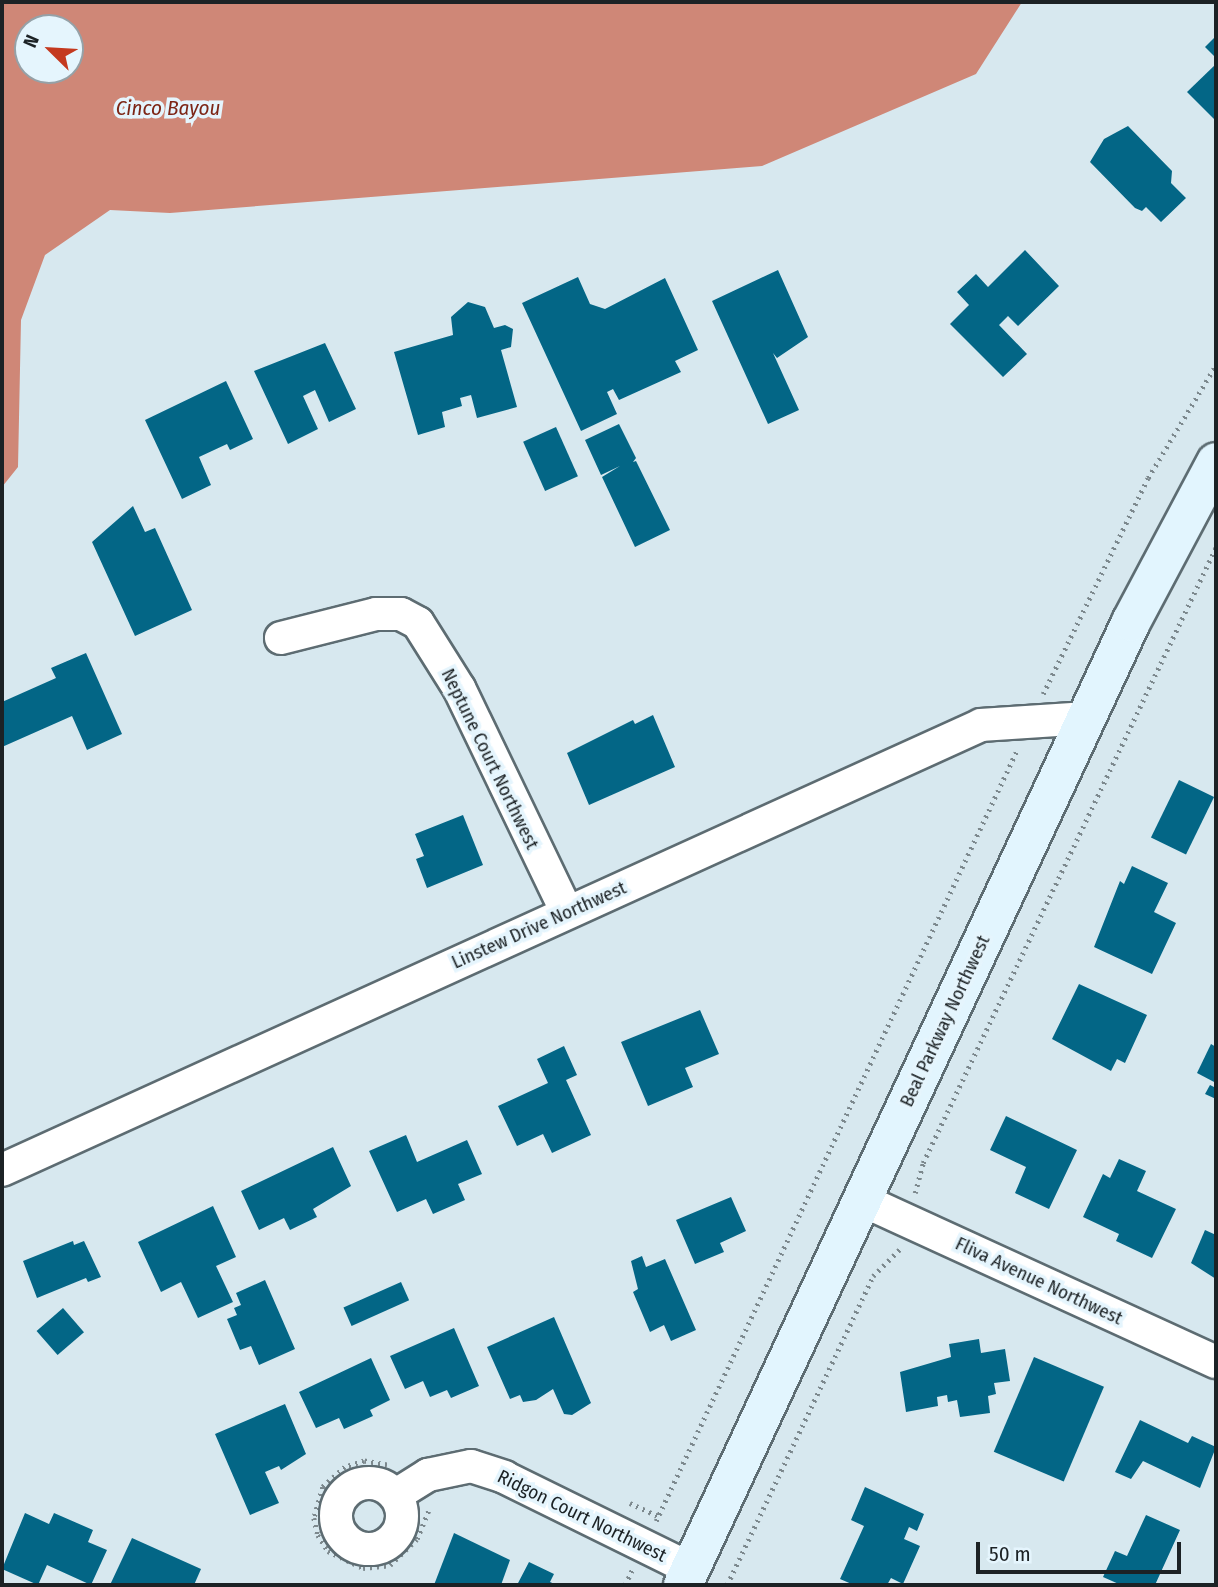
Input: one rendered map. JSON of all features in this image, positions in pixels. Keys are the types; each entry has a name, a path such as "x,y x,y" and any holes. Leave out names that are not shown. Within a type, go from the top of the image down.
{"main road":[{"name":"Beal Parkway Northwest","path":"687,1577 1087,718 1216,462"}],"street":[{"name":"Neptune Court Northwest","path":"281,638 376,614 401,614 418,623 459,688 567,912"},
{"name":"Linstew Drive Northwest","path":"2,1170 981,724 1087,718"},
{"name":"Fliva Avenue Northwest","path":"862,1200 1216,1362"},
{"name":"Ridgon Court Northwest","path":"394,1480 471,1466 505,1477 638,1559 687,1577"}],"path":[{"path":"625,1585 1142,489 1216,365"},
{"path":"727,1585 873,1276 901,1248 923,1163 1216,547"},
{"path":"394,1480 364,1461 345,1467 323,1486 316,1503 318,1535 340,1560 363,1568 390,1565 417,1539 430,1508 441,1502"},
{"path":"620,1499 658,1516"},
{"path":"620,1566 638,1559"}],"water":[{"name":"Cinco Bayou","path":"2,2 1022,2 976,74 762,166 170,213 110,210 45,255 21,320 18,467 2,487"}],"building":[{"path":"1216,36 1216,58 1205,47"},
{"path":"1216,64 1216,121 1187,92"},
{"path":"1128,126 1172,171 1171,183 1186,198 1161,222 1146,207 1142,211 1135,208 1090,162 1104,139"},
{"path":"1025,250 1059,286 1018,326 1008,316 999,325 1027,354 1003,377 950,324 969,305 957,292 976,274 988,287"},
{"path":"778,270 808,337 777,358 773,353 799,410 768,424 712,301"},
{"path":"578,277 590,304 605,309 665,278 698,350 675,361 681,372 619,400 613,389 607,392 617,414 581,431 522,303"},
{"path":"468,302 485,307 494,328 505,325 513,329 511,347 501,350 517,407 477,418 471,395 460,398 462,406 442,412 445,427 418,435 394,352 453,335 451,317"},
{"path":"325,343 356,409 329,422 315,390 303,396 318,429 288,444 254,371"},
{"path":"226,381 253,439 230,450 227,444 199,457 211,485 182,499 145,420"},
{"path":"619,424 636,458 633,462 636,461 670,530 635,547 602,477 620,466 601,475 585,440"},
{"path":"556,427 578,476 545,491 523,442"},
{"path":"133,506 145,532 155,528 192,610 135,636 92,542"},
{"path":"86,653 122,734 87,750 72,716 2,747 2,702 56,678 51,668"},
{"path":"653,715 675,767 589,805 567,753 633,720 635,724"},
{"path":"1179,780 1214,797 1186,855 1151,838"},
{"path":"463,815 483,865 427,888 416,859 424,856 415,834"},
{"path":"1132,866 1168,883 1154,912 1176,923 1152,974 1094,947 1120,881 1124,884"},
{"path":"1079,984 1147,1015 1125,1063 1117,1059 1111,1071 1052,1039"},
{"path":"700,1010 719,1054 685,1068 693,1087 648,1106 621,1042"},
{"path":"1211,1044 1216,1047 1216,1083 1197,1073"},
{"path":"564,1046 577,1075 566,1080 591,1135 552,1153 543,1134 517,1146 498,1106 548,1083 537,1059"},
{"path":"1210,1085 1216,1088 1216,1099 1205,1094"},
{"path":"1006,1116 1077,1150 1049,1209 1015,1193 1026,1167 990,1150"},
{"path":"406,1135 417,1162 467,1140 482,1174 458,1184 465,1200 433,1214 426,1199 397,1212 369,1151"},
{"path":"333,1147 351,1186 313,1209 317,1217 290,1230 284,1218 259,1230 241,1191"},
{"path":"1119,1159 1146,1171 1137,1191 1176,1209 1152,1258 1116,1241 1119,1234 1083,1217 1103,1174 1110,1178"},
{"path":"731,1197 746,1231 720,1243 724,1252 695,1264 676,1220"},
{"path":"213,1206 236,1257 216,1266 233,1302 198,1318 181,1282 161,1292 138,1242"},
{"path":"1205,1230 1216,1235 1216,1279 1191,1263"},
{"path":"73,1241 74,1245 84,1241 101,1277 88,1282 86,1278 37,1298 23,1261"},
{"path":"642,1256 646,1267 665,1259 696,1330 671,1341 664,1325 650,1332 633,1292 638,1289 631,1261"},
{"path":"265,1280 295,1349 259,1365 251,1346 240,1350 227,1319 237,1315 234,1308 241,1305 236,1293"},
{"path":"401,1282 409,1300 352,1326 343,1308"},
{"path":"63,1308 84,1332 58,1355 37,1331"},
{"path":"554,1317 591,1403 572,1415 564,1414 553,1389 536,1400 523,1402 520,1395 510,1399 487,1347"},
{"path":"454,1328 479,1386 451,1398 447,1390 430,1397 423,1381 405,1389 390,1356"},
{"path":"979,1339 981,1353 1005,1349 1010,1381 994,1383 996,1394 988,1396 990,1413 960,1417 957,1400 948,1402 947,1395 937,1397 938,1406 906,1412 900,1372 951,1357 949,1344"},
{"path":"1034,1357 1104,1387 1064,1482 994,1452"},
{"path":"371,1358 390,1400 370,1410 373,1416 344,1429 339,1418 316,1428 299,1392"},
{"path":"285,1404 306,1454 281,1470 279,1466 265,1472 279,1503 250,1515 215,1434"},
{"path":"1140,1420 1188,1443 1192,1436 1216,1447 1200,1488 1143,1461 1131,1479 1115,1472"},
{"path":"865,1487 924,1514 917,1531 909,1527 904,1539 920,1546 903,1584 891,1578 887,1585 854,1585 840,1579 864,1526 851,1520"},
{"path":"25,1513 49,1524 54,1513 93,1530 88,1542 107,1550 91,1585 47,1565 38,1585 2,1569"},
{"path":"1146,1515 1180,1530 1155,1585 1121,1585 1103,1577 1115,1551 1127,1556"},
{"path":"454,1533 510,1560 501,1585 434,1585"},
{"path":"132,1538 201,1569 194,1585 110,1585"},
{"path":"529,1562 554,1574 550,1582 557,1585 517,1585"}]}
